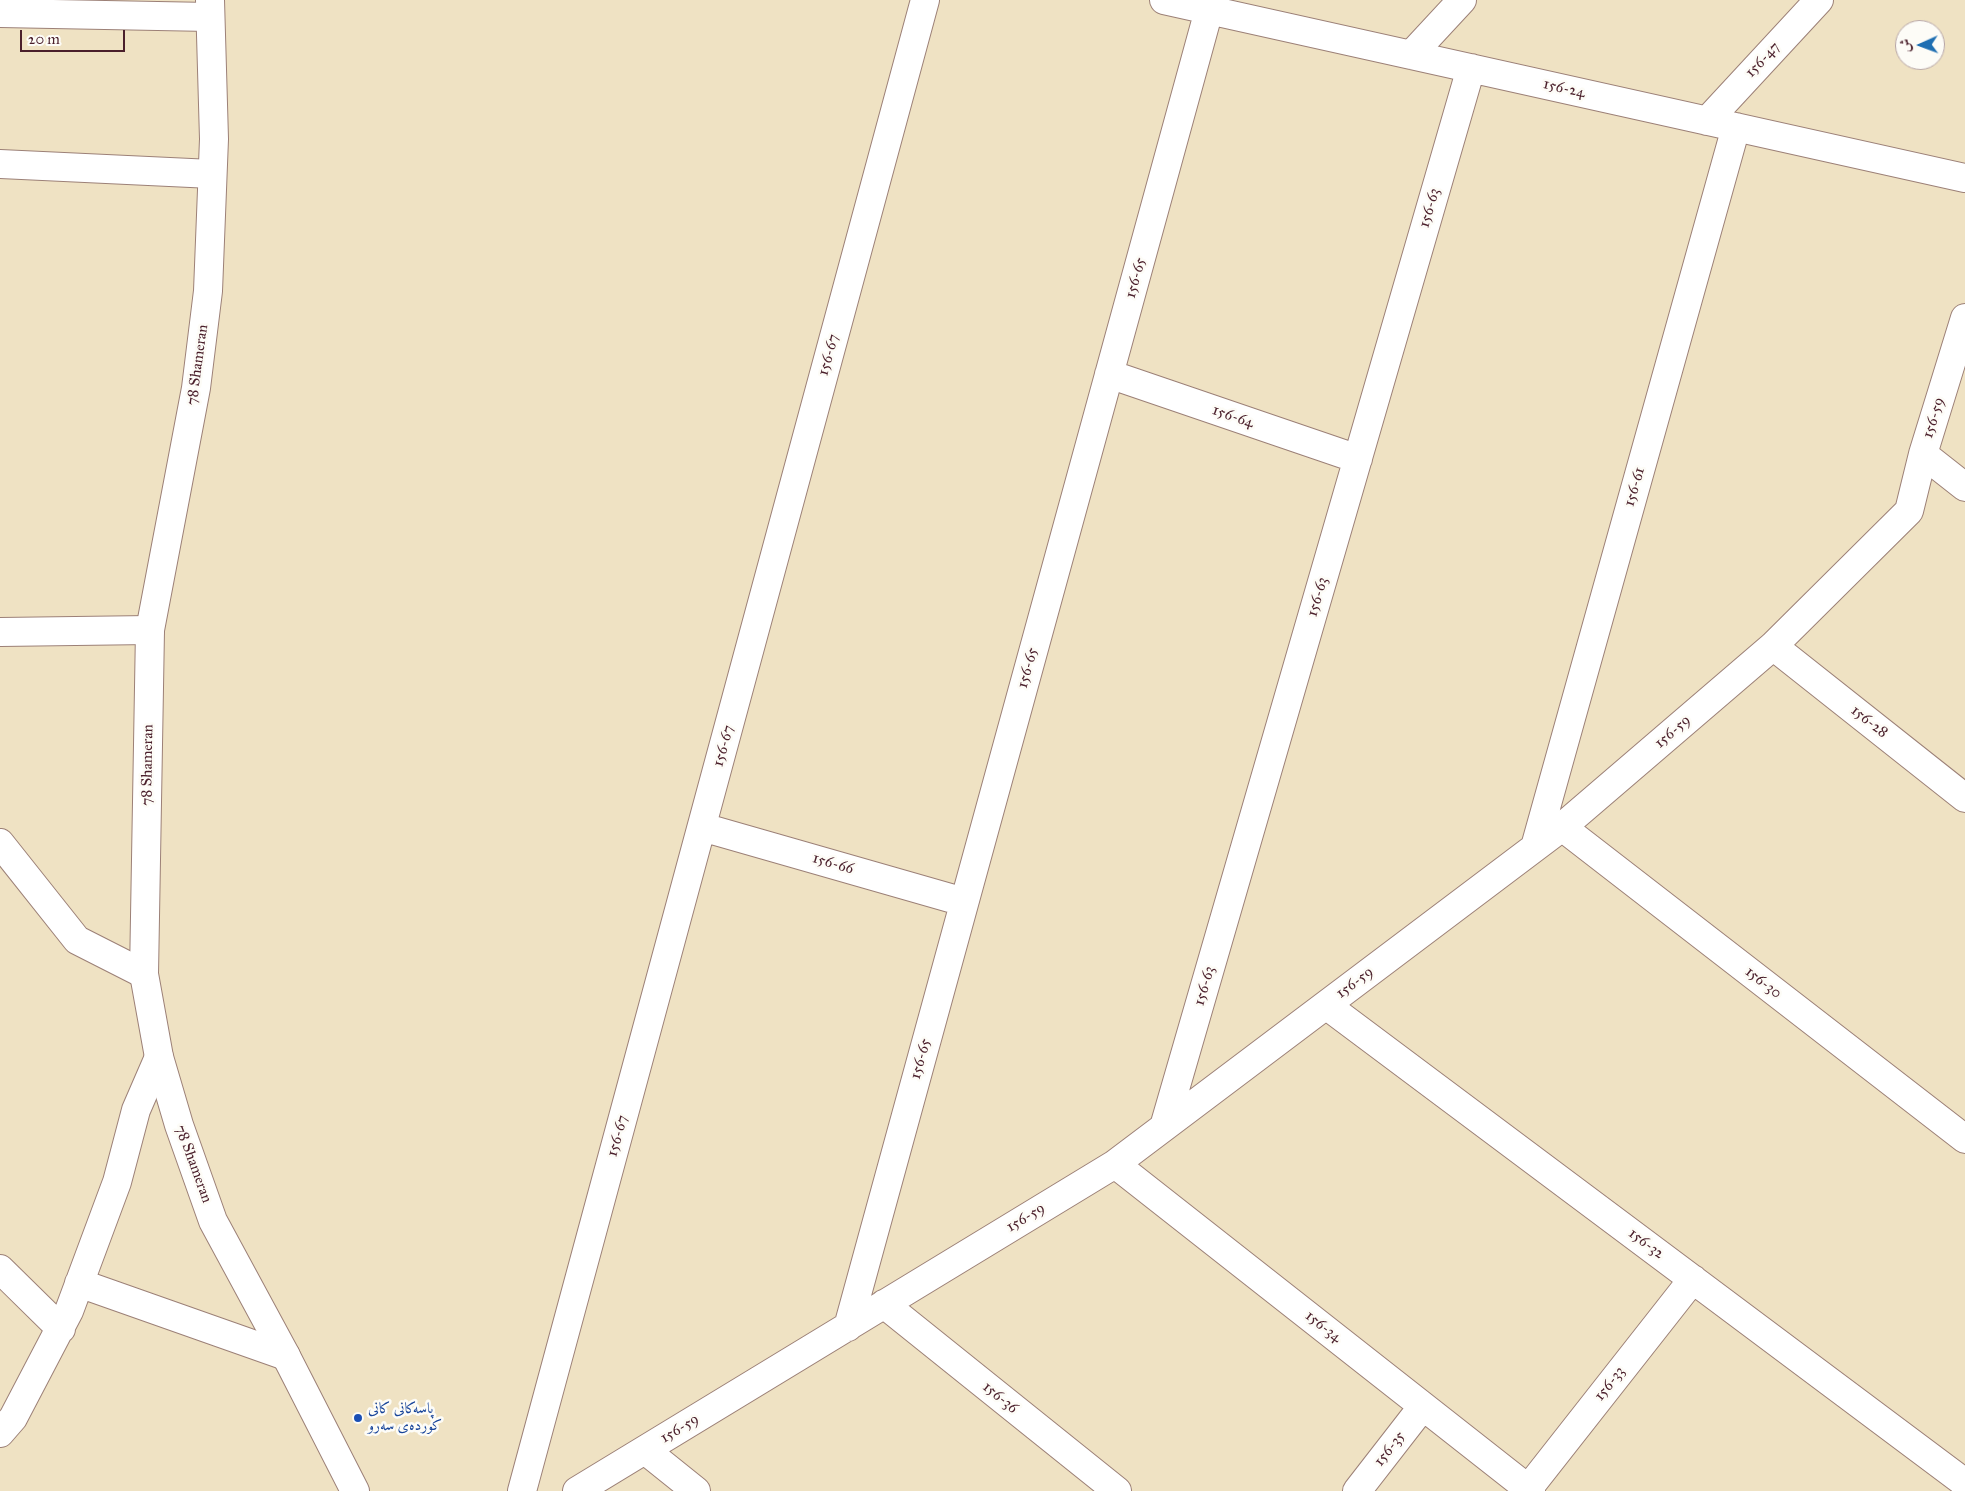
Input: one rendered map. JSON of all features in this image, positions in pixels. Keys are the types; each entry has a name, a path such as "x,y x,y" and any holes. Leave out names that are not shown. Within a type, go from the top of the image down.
{"street":[{"name":"156-67","path":"522,1491 925,0"},
{"name":"156-24","path":"1164,0 1965,178"},
{"path":"1411,55 1462,0"},
{"name":"156-47","path":"1708,121 1819,0"},
{"path":"0,13 210,9"},
{"name":"78 Shameran","path":"210,9 214,139 208,291 196,388 150,630 144,974 159,1057 179,1125 213,1221 286,1356 355,1491"},
{"name":"156-65","path":"848,1327 1209,10"},
{"name":"156-63","path":"1164,1127 1471,68"},
{"name":"156-61","path":"1535,847 1736,127"},
{"path":"0,164 212,174"},
{"name":"156-59","path":"577,1491 1115,1164 1562,827 1774,646 1909,511 1923,454 1965,318"},
{"name":"156-64","path":"1109,374 1358,460"},
{"path":"1923,454 1965,486"},
{"path":"0,632 150,630"},
{"name":"156-28","path":"1774,646 1965,798"},
{"name":"156-66","path":"702,827 964,902"},
{"name":"156-30","path":"1562,827 1965,1139"},
{"path":"0,843 77,940 144,974"},
{"name":"156-32","path":"1326,1005 1965,1483"},
{"path":"0,1433 13,1418 61,1329 117,1182 136,1110 159,1057"},
{"name":"156-34","path":"1115,1164 1529,1490"},
{"path":"0,1268 61,1329"},
{"name":"156-33","path":"1529,1490 1693,1279"},
{"path":"79,1283 286,1356"},
{"name":"156-36","path":"884,1304 1116,1491"},
{"name":"156-35","path":"1357,1491 1423,1406"},
{"path":"645,1450 696,1491"}],"place":[{"name":"پاسەکانی کانی کوردەی سەرو","path":"358,1418"}]}
